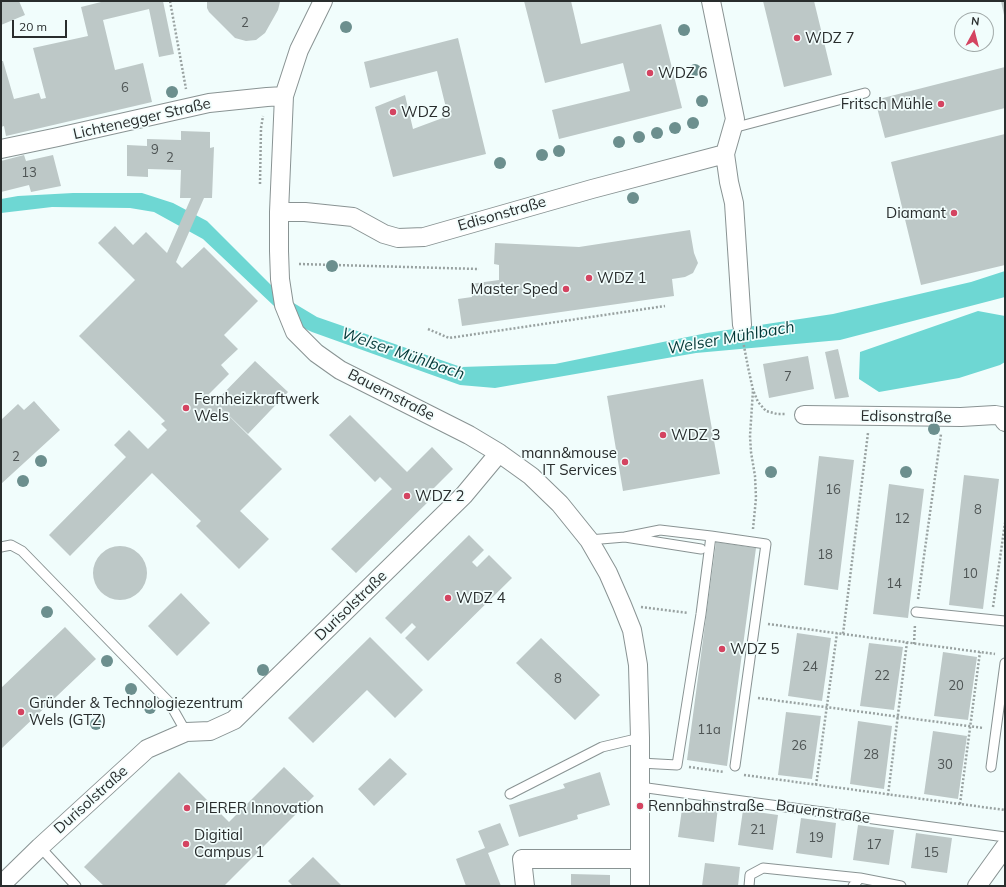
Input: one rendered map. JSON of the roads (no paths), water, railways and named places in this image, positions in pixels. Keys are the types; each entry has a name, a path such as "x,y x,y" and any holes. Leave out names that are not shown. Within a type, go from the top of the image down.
{"street":[{"name":"Bauernstraße","path":"323,1 299,50 284,96 279,212 280,279 284,305 296,332 316,353 340,370 470,435 499,453 531,476 560,504 589,540 608,573 632,630 638,665 640,738 640,886"},
{"path":"711,1 735,119 734,128 725,154 734,204 742,325"},
{"name":"Lichtenegger Straße","path":"1,149 209,103 267,96 284,96"},
{"name":"Edisonstraße","path":"279,212 305,212 353,217 384,234 398,238 424,237 585,191 725,154"},
{"name":"Edisonstraße","path":"804,415 961,417 995,414 1001,416 1005,422"},
{"name":"Durisolstraße","path":"1,885 40,847 147,749 186,732 210,731 234,720 464,495 499,453"},
{"path":"977,886 1005,847"},
{"path":"525,886 522,859 640,859"}],"lane":[{"path":"734,128 865,93"},
{"path":"589,540 660,530 766,544 735,770"},
{"path":"625,536 701,549"},
{"path":"640,763 677,765 711,536"},
{"path":"1,547 11,545 22,551 169,702 186,732"},
{"path":"916,612 1005,621"},
{"path":"991,767 1005,663"},
{"path":"510,794 602,748 640,738"},
{"name":"Bauernstraße","path":"640,787 1005,837"},
{"path":"40,847 76,886"},
{"path":"749,886 750,875 763,868 860,878 901,886"},
{"path":"853,886 860,878"}],"water":[{"name":"Welser Mühlbach","path":"73,193 142,193 173,203 207,221 282,296 317,317 461,367 555,364 707,333 833,314 971,282 1005,271 1005,297 840,340 696,353 495,388 460,385 312,332 291,322 203,239 154,212 130,208 52,207 1,213 1,199 18,196"},
{"path":"978,311 1005,316 1005,362 1000,365 959,378 879,392 859,379 860,352"}],"place":[{"name":"WDZ 7","path":"797,38"},
{"name":"WDZ 6","path":"650,73"},
{"name":"Fritsch Mühle","path":"941,104"},
{"name":"WDZ 8","path":"393,112"},
{"name":"Diamant","path":"954,213"},
{"name":"WDZ 1","path":"589,278"},
{"name":"Master Sped","path":"566,289"},
{"name":"Fernheizkraftwerk Wels","path":"186,408"},
{"name":"WDZ 3","path":"663,435"},
{"name":"mann&mouse IT Services","path":"625,462"},
{"name":"WDZ 2","path":"407,496"},
{"name":"WDZ 4","path":"448,598"},
{"name":"WDZ 5","path":"722,649"},
{"name":"Gründer & Technologiezentrum Wels (GTZ)","path":"21,712"},
{"name":"Rennbahnstraße","path":"640,806"},
{"name":"PIERER Innovation","path":"187,808"},
{"name":"Digitial Campus 1","path":"186,844"}]}
